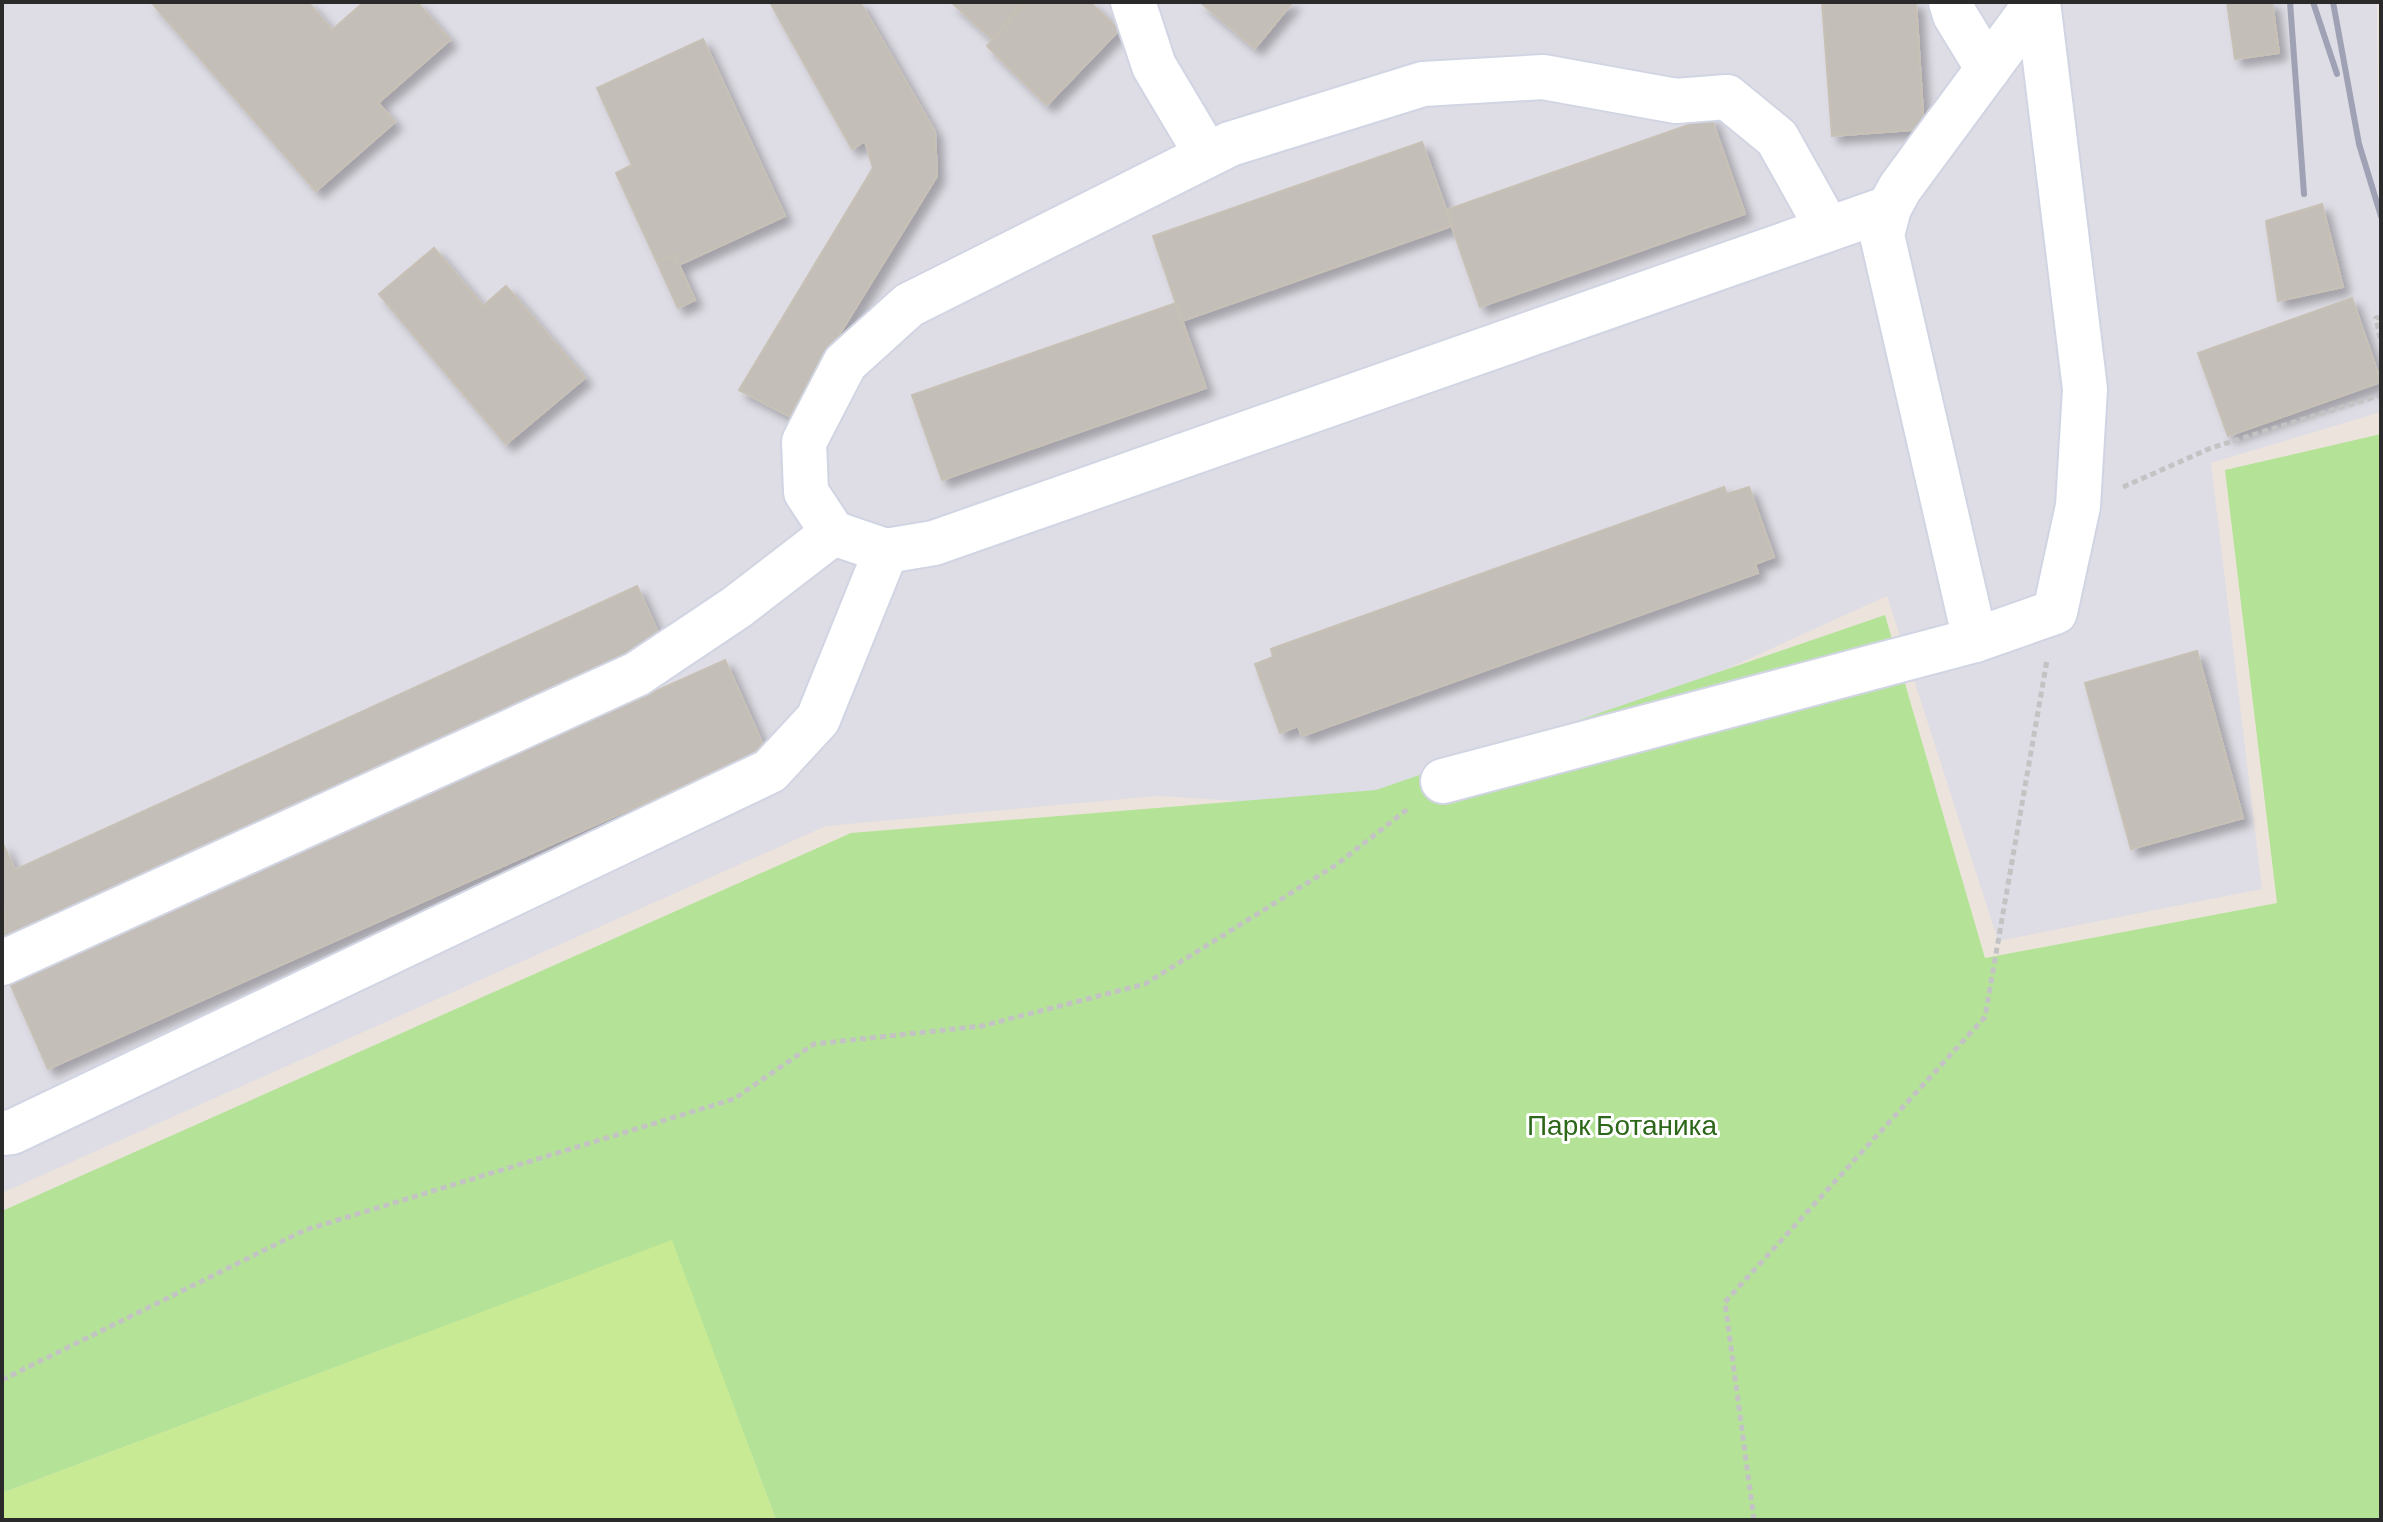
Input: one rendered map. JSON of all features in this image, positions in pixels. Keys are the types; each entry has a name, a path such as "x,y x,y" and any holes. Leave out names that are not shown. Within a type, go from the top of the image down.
{"street":[{"path":"1133,2 1154,66 1207,155"},
{"path":"1951,2 1955,15 1988,69"},
{"path":"1975,640 1882,235 1889,208 2037,2"},
{"path":"1443,781 1975,640 2055,612 2078,506 2085,389 2037,2"},
{"path":"1828,229 1777,138 1727,97 1676,101 1543,77 1423,84 1230,144 909,305 845,363 804,442 806,492 833,533 886,551 934,543 1889,208"},
{"path":"2,963 637,674 737,607 833,533"},
{"path":"2,1133 12,1132 770,771 818,719 886,551"}],"path":[{"path":"2381,317 2376,318 2381,343"},
{"path":"2078,506 2211,448 2381,395"},
{"path":"1754,1520 1725,1302 1985,1017 2055,612"},
{"path":"2,1380 305,1230 734,1099 814,1044 982,1026 1145,984 1336,865 1443,781"}],"shaded area":[{"path":"2,2 2377,2 2381,412 2211,463 2262,889 1998,941 1887,596 1412,812 1158,796 826,826 2,1193"}],"green space":[{"name":"Парк Ботаника","path":"2381,434 2381,1520 776,1520 671,1241 2,1493 2,1211 851,833 1376,790 1885,615 1985,958 2277,903 2225,470"},
{"path":"672,1240 776,1520 2,1520 2,1493"}],"building":[{"path":"151,2 308,2 332,30 364,2 417,2 450,40 378,103 395,122 316,191"},
{"path":"860,2 935,132 937,176 789,416 739,390 873,168 865,141 852,149 771,4"},
{"path":"951,2 1025,2 992,39"},
{"path":"1025,2 1090,2 1119,30 1047,105 987,46"},
{"path":"1200,2 1293,2 1255,48"},
{"path":"1822,2 1916,2 1924,129 1832,136"},
{"path":"2227,2 2272,2 2279,53 2235,59"},
{"path":"703,39 785,216 679,265 674,254 657,262 616,173 632,165 597,88"},
{"path":"1711,117 1745,214 1480,307 1446,210"},
{"path":"1422,142 1452,226 1182,321 1153,236"},
{"path":"2322,204 2343,287 2278,301 2266,221"},
{"path":"434,248 483,306 506,286 585,378 506,444 379,294"},
{"path":"674,254 695,300 678,308 657,262"},
{"path":"2352,298 2381,382 2228,436 2198,353"},
{"path":"1176,303 1206,388 942,480 912,395"},
{"path":"1724,487 1727,494 1749,487 1774,557 1755,564 1758,573 1302,736 1298,726 1280,733 1255,664 1273,657 1271,649"},
{"path":"637,586 661,639 5,938 2,842 15,870"},
{"path":"2197,651 2243,818 2131,849 2085,683"},
{"path":"725,660 765,749 48,1069 9,981"}],"railway":[{"path":"2290,2 2304,194"},
{"path":"2313,2 2337,74"},
{"path":"2333,2 2359,144 2381,216"}]}
